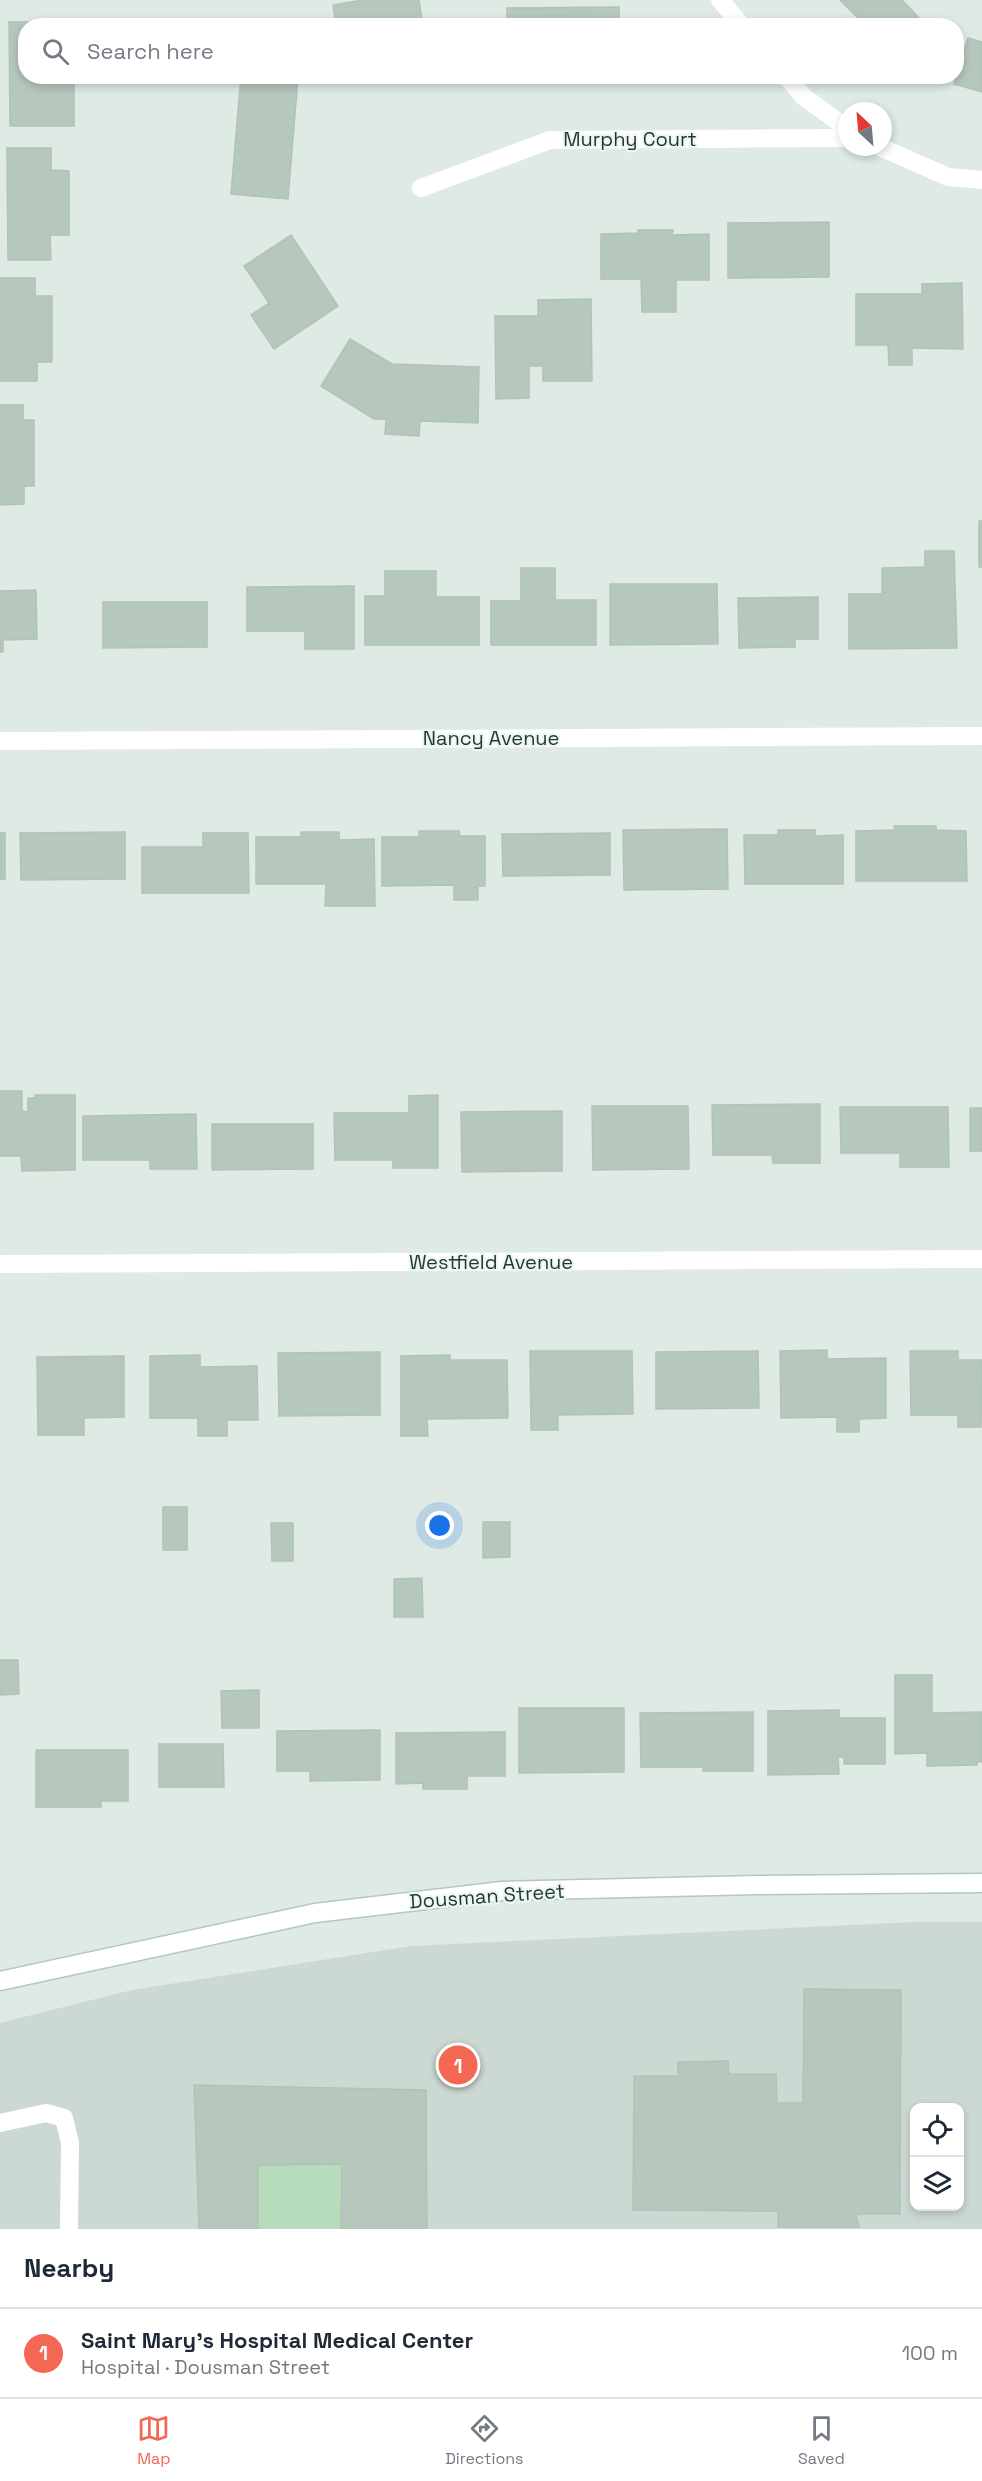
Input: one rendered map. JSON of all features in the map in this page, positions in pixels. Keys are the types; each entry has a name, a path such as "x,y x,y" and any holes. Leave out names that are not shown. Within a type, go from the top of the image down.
{"street":[{"path":"720,0 735,18"},
{"path":"793,84 804,96 838,121"},
{"name":"Murphy Court","path":"421,188 550,140 838,138"},
{"path":"892,152 948,177 982,180"},
{"name":"Nancy Avenue","path":"0,741 982,736"},
{"name":"Westfield Avenue","path":"0,1264 982,1259"},
{"name":"Dousman Street","path":"0,1981 315,1913 502,1891 982,1882"},
{"path":"0,2123 46,2113 64,2118 70,2143 69,2229"}],"shaded area":[{"path":"914,1922 982,1922 982,2229 0,2229 0,2023 132,1990 411,1946"}],"green space":[{"path":"342,2164 341,2229 258,2229 258,2165"}],"building":[{"path":"363,0 419,0 422,18 335,18 333,5"},
{"path":"840,0 902,0 919,18 858,18"},
{"path":"619,7 619,18 507,18 507,8"},
{"path":"9,22 18,22 18,84 74,84 74,126 10,126"},
{"path":"968,38 982,42 982,92 954,84 964,84 964,51"},
{"path":"240,84 298,84 288,199 231,194"},
{"path":"7,148 51,148 51,170 69,171 69,235 50,235 51,260 8,260"},
{"path":"829,222 829,277 728,278 728,223"},
{"path":"638,230 673,230 672,235 709,234 709,280 676,280 676,312 642,312 641,279 601,279 601,234 638,233"},
{"path":"291,235 338,306 274,349 251,315 269,303 244,266"},
{"path":"0,278 35,278 35,296 52,296 52,362 37,362 37,381 0,381"},
{"path":"962,283 963,349 912,348 912,365 889,365 888,345 856,345 856,294 922,294 922,284"},
{"path":"591,299 592,381 543,381 543,366 529,366 529,398 496,399 495,316 538,316 538,300"},
{"path":"350,339 392,364 479,367 478,423 420,421 419,436 385,434 386,419 374,419 321,386"},
{"path":"0,405 23,405 23,420 34,420 34,486 24,486 24,504 0,505"},
{"path":"979,521 982,521 982,567 979,567"},
{"path":"925,551 954,551 957,648 849,649 849,594 882,594 882,568 925,567"},
{"path":"521,568 555,568 555,600 596,600 596,645 491,645 491,601 521,601"},
{"path":"385,571 436,571 436,597 479,597 479,645 365,645 365,596 385,596"},
{"path":"610,584 717,584 718,644 610,645"},
{"path":"354,586 354,649 305,649 305,631 247,631 247,587"},
{"path":"36,590 37,639 3,640 3,652 0,652 0,591"},
{"path":"818,597 818,639 795,639 795,647 739,648 738,598"},
{"path":"103,602 207,602 207,647 103,648"},
{"path":"894,826 936,826 936,830 966,831 967,881 856,881 856,831 895,830"},
{"path":"727,829 728,889 624,890 623,830"},
{"path":"778,830 815,830 815,836 843,835 843,884 745,884 744,835 778,835"},
{"path":"419,831 459,831 460,836 485,836 485,886 478,886 478,900 454,900 454,885 382,886 382,837 419,837"},
{"path":"125,832 125,879 21,880 20,833"},
{"path":"301,832 339,832 339,840 374,839 375,906 325,906 326,884 256,884 256,837 301,837"},
{"path":"0,833 5,833 5,879 0,879"},
{"path":"203,833 248,833 249,893 142,893 142,847 203,847"},
{"path":"610,833 610,875 503,876 502,834"},
{"path":"0,1091 22,1091 22,1111 28,1112 28,1098 35,1098 35,1095 75,1095 75,1170 22,1171 21,1156 0,1156"},
{"path":"438,1095 438,1168 393,1168 393,1160 335,1160 334,1113 409,1113 409,1096"},
{"path":"820,1104 820,1163 773,1163 772,1155 713,1155 712,1105"},
{"path":"592,1106 688,1106 689,1169 593,1170"},
{"path":"840,1107 948,1107 949,1167 900,1167 900,1153 841,1153"},
{"path":"970,1108 982,1108 982,1151 970,1151"},
{"path":"562,1111 562,1171 462,1172 461,1112"},
{"path":"196,1114 197,1169 150,1169 150,1160 83,1160 83,1116"},
{"path":"212,1124 313,1124 313,1169 212,1170"},
{"path":"827,1350 827,1359 886,1358 886,1418 859,1419 859,1432 837,1432 837,1417 781,1418 780,1351"},
{"path":"530,1351 632,1351 633,1414 558,1415 558,1430 531,1430"},
{"path":"758,1351 759,1408 656,1409 656,1352"},
{"path":"910,1351 958,1351 958,1360 982,1360 981,1427 958,1427 958,1415 911,1415"},
{"path":"380,1352 380,1415 279,1416 278,1353"},
{"path":"200,1355 200,1367 257,1366 258,1420 227,1420 227,1436 198,1436 198,1418 150,1418 150,1356"},
{"path":"450,1355 450,1360 507,1360 508,1418 427,1419 428,1436 401,1436 401,1356"},
{"path":"124,1356 124,1417 84,1418 84,1435 38,1435 37,1357"},
{"path":"163,1507 187,1507 187,1550 163,1550"},
{"path":"483,1522 510,1522 510,1557 483,1558"},
{"path":"271,1523 293,1523 293,1561 272,1561"},
{"path":"422,1578 423,1617 394,1617 394,1579"},
{"path":"0,1660 18,1660 19,1694 0,1695"},
{"path":"895,1675 932,1675 932,1713 982,1712 982,1762 977,1762 977,1765 927,1766 927,1753 895,1754"},
{"path":"259,1690 259,1728 222,1728 221,1691"},
{"path":"519,1708 624,1708 624,1772 519,1773"},
{"path":"839,1710 839,1718 885,1718 885,1764 844,1764 844,1757 838,1757 839,1774 768,1775 768,1711"},
{"path":"753,1712 753,1771 703,1771 703,1767 641,1767 640,1713"},
{"path":"380,1730 380,1780 310,1781 310,1771 277,1771 277,1731"},
{"path":"505,1732 505,1776 467,1776 467,1789 423,1789 423,1783 396,1784 396,1733"},
{"path":"159,1744 223,1744 224,1787 159,1787"},
{"path":"36,1750 128,1750 128,1801 101,1801 101,1807 36,1807"},
{"path":"804,1989 901,1990 900,2214 856,2214 859,2227 778,2227 778,2211 633,2210 634,2076 678,2076 678,2062 728,2061 729,2074 776,2074 777,2103 803,2103"},
{"path":"194,2085 426,2090 427,2229 341,2229 342,2164 258,2165 258,2229 199,2229"}],"place":[{"name":"Saint Mary's Hospital Medical Center","path":"458,2065"}]}
